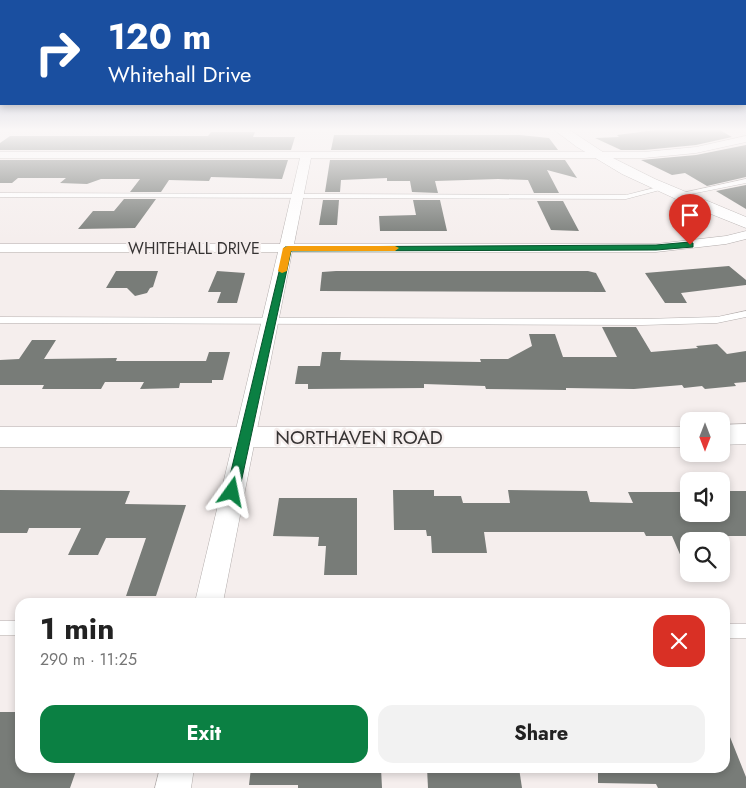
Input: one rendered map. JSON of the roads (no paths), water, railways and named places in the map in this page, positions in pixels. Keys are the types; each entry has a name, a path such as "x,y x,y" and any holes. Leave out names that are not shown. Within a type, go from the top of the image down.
{"street":[{"path":"210,598 244,438 288,248 304,166"},
{"path":"616,166 658,188 746,223"},
{"name":"WHITEHALL DRIVE","path":"0,248 656,248 726,240 746,235"},
{"path":"730,435 746,434"},
{"name":"NORTHAVEN ROAD","path":"0,437 680,437"},
{"path":"173,788 176,773"}],"lane":[{"path":"675,195 746,181"},
{"path":"0,196 626,196 658,188"},
{"path":"0,320 642,322 717,320 746,314"},
{"path":"0,628 15,628"},
{"path":"730,631 746,631"}]}
